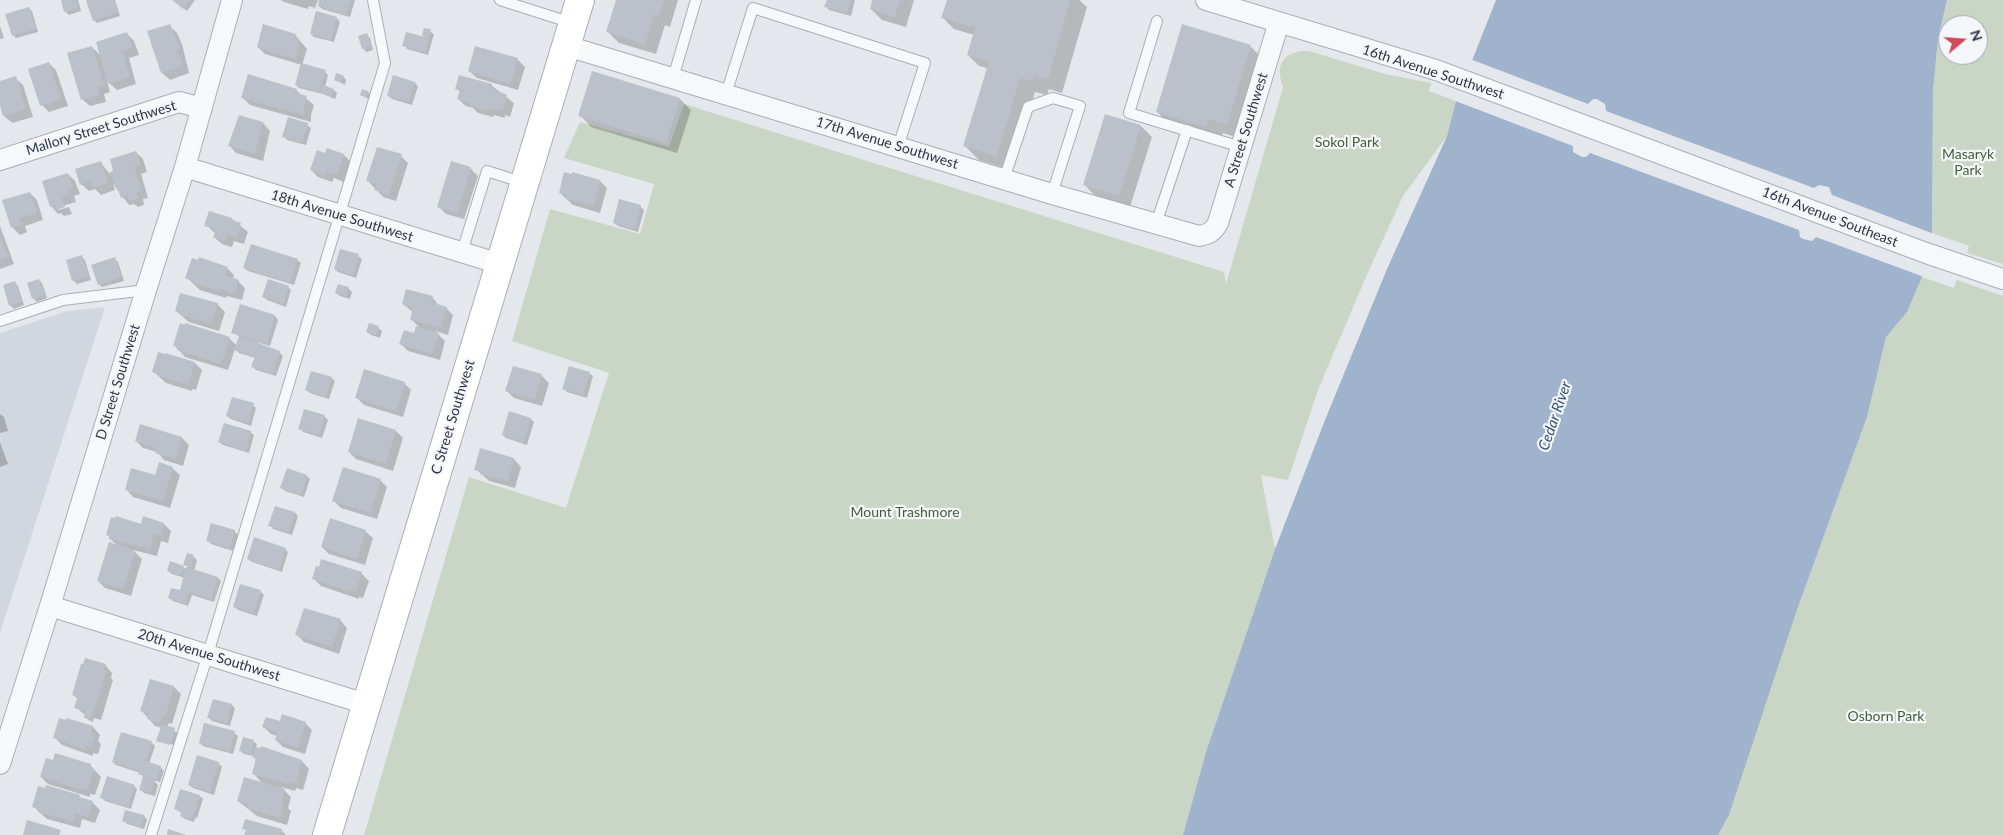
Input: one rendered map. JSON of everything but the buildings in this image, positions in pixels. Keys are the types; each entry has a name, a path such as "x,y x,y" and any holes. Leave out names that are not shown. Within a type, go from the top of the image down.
{"main road":[{"name":"C Street Southwest","path":"326,835 573,23"}],"street":[{"name":"D Street Southwest","path":"1,755 50,606 185,167 232,0"},
{"name":"16th Avenue Southwest","path":"1206,0 1252,7 1279,22 1436,70 1658,151"},
{"name":"A Street Southwest","path":"1207,235 1214,230 1218,223 1279,22"},
{"name":"17th Avenue Southwest","path":"573,23 673,78 1052,194 1194,235 1207,235"},
{"name":"Mallory Street Southwest","path":"0,160 178,102 202,108"},
{"name":"16th Avenue Southeast","path":"1658,151 1962,266 2003,279"},
{"name":"18th Avenue Southwest","path":"185,167 500,264"},
{"name":"20th Avenue Southwest","path":"50,606 366,704"}],"lane":[{"path":"151,835 208,654 385,64 373,0"},
{"path":"500,0 573,23"},
{"path":"673,78 696,0"},
{"path":"726,94 753,8 925,63 898,147"},
{"path":"1157,20 1129,113 1241,147"},
{"path":"1004,179 1028,107 1053,98 1080,106 1052,194"},
{"path":"1156,224 1187,130"},
{"path":"462,252 487,172 524,183"},
{"path":"0,321 63,300 146,290"}],"shaded area":[{"path":"105,307 0,633 0,333 68,311"}],"green space":[{"name":"Masaryk Park","path":"1947,0 2003,0 2003,264 1967,253 1969,246 1932,233 1933,91 1938,39 1938,65 1988,65 1988,15 1944,15"},
{"name":"Mount Trashmore","path":"1302,51 1309,51 1385,74 1431,83 1429,91 1456,101 1447,136 1403,196 1365,279 1318,390 1288,480 1261,475 1275,549 1206,752 1183,835 364,835 469,477 566,508 609,373 512,341 550,209 640,234 654,184 564,158 580,122 669,147 684,104 1224,272 1226,284 1283,87 1280,68 1284,59"},
{"name":"Osborn Park","path":"1922,277 1954,288 1957,280 2003,296 2003,835 1718,835 1729,815 1797,610 1867,417 1886,337 1907,312"}],"water":[{"name":"Cedar River","path":"1496,0 1947,0 1944,15 1938,15 1938,39 1933,91 1932,233 1922,277 1907,312 1886,337 1867,417 1797,610 1729,815 1718,835 1183,835 1206,752 1275,549 1387,269 1447,136 1456,101"}],"pier":[{"path":"1470,59 1588,104 1593,99 1597,99 1605,104 1606,111 1814,188 1819,185 1829,187 1832,195 1934,234 1924,277 1816,237 1812,241 1803,239 1800,237 1799,230 1590,153 1586,157 1582,157 1573,152 1573,146 1453,100"}],"park label":[{"name":"Sokol Park","path":"1347,142"}]}
